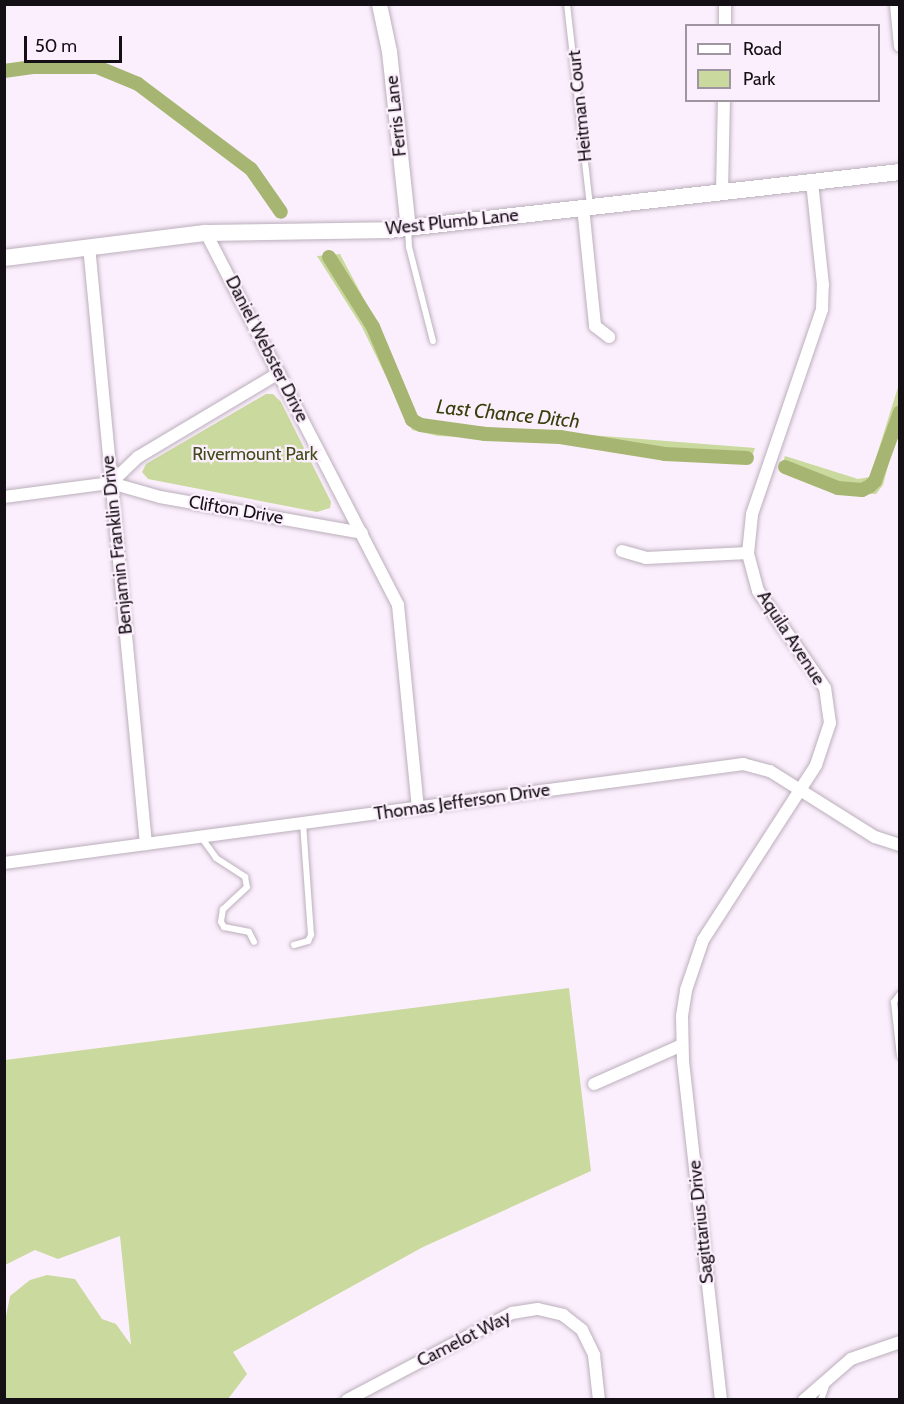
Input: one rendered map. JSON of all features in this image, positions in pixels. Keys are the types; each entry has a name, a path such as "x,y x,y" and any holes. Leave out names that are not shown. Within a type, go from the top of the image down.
{"main road":[{"name":"West Plumb Lane","path":"4,258 206,233 408,228 900,172"}],"street":[{"name":"Ferris Lane","path":"379,4 389,51 408,228"},
{"path":"724,24 725,4"},
{"path":"896,4 900,46"},
{"path":"722,192 724,102"},
{"name":"Aquila Avenue","path":"682,1045 686,990 704,940 800,790 826,741 829,706 817,672 758,591 748,552 752,514 822,309 824,285 812,182"},
{"path":"586,207 595,327 609,337"},
{"name":"Daniel Webster Drive","path":"206,233 398,605 418,808"},
{"name":"Benjamin Franklin Drive","path":"88,246 146,844"},
{"path":"4,497 111,483 138,457 279,373"},
{"name":"Clifton Drive","path":"111,483 160,497 362,532"},
{"path":"622,551 646,558 748,552"},
{"name":"Thomas Jefferson Drive","path":"4,863 743,764 770,771 875,837 900,845"},
{"path":"594,1084 682,1045"},
{"name":"Sagittarius Drive","path":"682,1045 721,1400"},
{"name":"Camelot Way","path":"347,1400 512,1314 538,1309 563,1315 582,1330 594,1355 599,1400"},
{"path":"804,1400 829,1377 870,1349 900,1342"}],"lane":[{"name":"Heitman Court","path":"567,4 586,207"},
{"path":"408,228 409,247 433,341"},
{"path":"294,945 308,942 311,935 303,823"},
{"path":"201,837 216,858 245,877 247,887 223,909 221,922 224,927 249,932 254,942"},
{"path":"900,994 894,1002 900,1056"},
{"path":"821,1400 829,1377"}],"green space":[{"path":"340,254 376,322 414,417 425,422 755,448 750,462 683,459 532,440 438,436 412,430 362,327 317,256"},
{"path":"899,384 899,423 883,485 876,494 845,493 780,470 785,456 858,479 870,477"},
{"name":"Rivermount Park","path":"266,394 273,394 281,402 331,502 330,508 317,512 148,479 142,472 146,464"},
{"path":"569,988 591,1171 423,1247 233,1352 247,1374 228,1399 6,1399 5,1321 10,1296 30,1280 47,1275 75,1279 102,1319 116,1324 131,1345 120,1236 58,1259 35,1250 5,1265 5,1060"}],"waterway":[{"name":"Last Chance Ditch","path":"4,71 33,67 97,67 138,84 251,169 281,212"},
{"name":"Last Chance Ditch","path":"329,257 373,327 412,420 421,425 485,434 560,437 665,454 747,458"},
{"name":"Last Chance Ditch","path":"785,467 838,488 862,490 875,481 900,412"}]}
